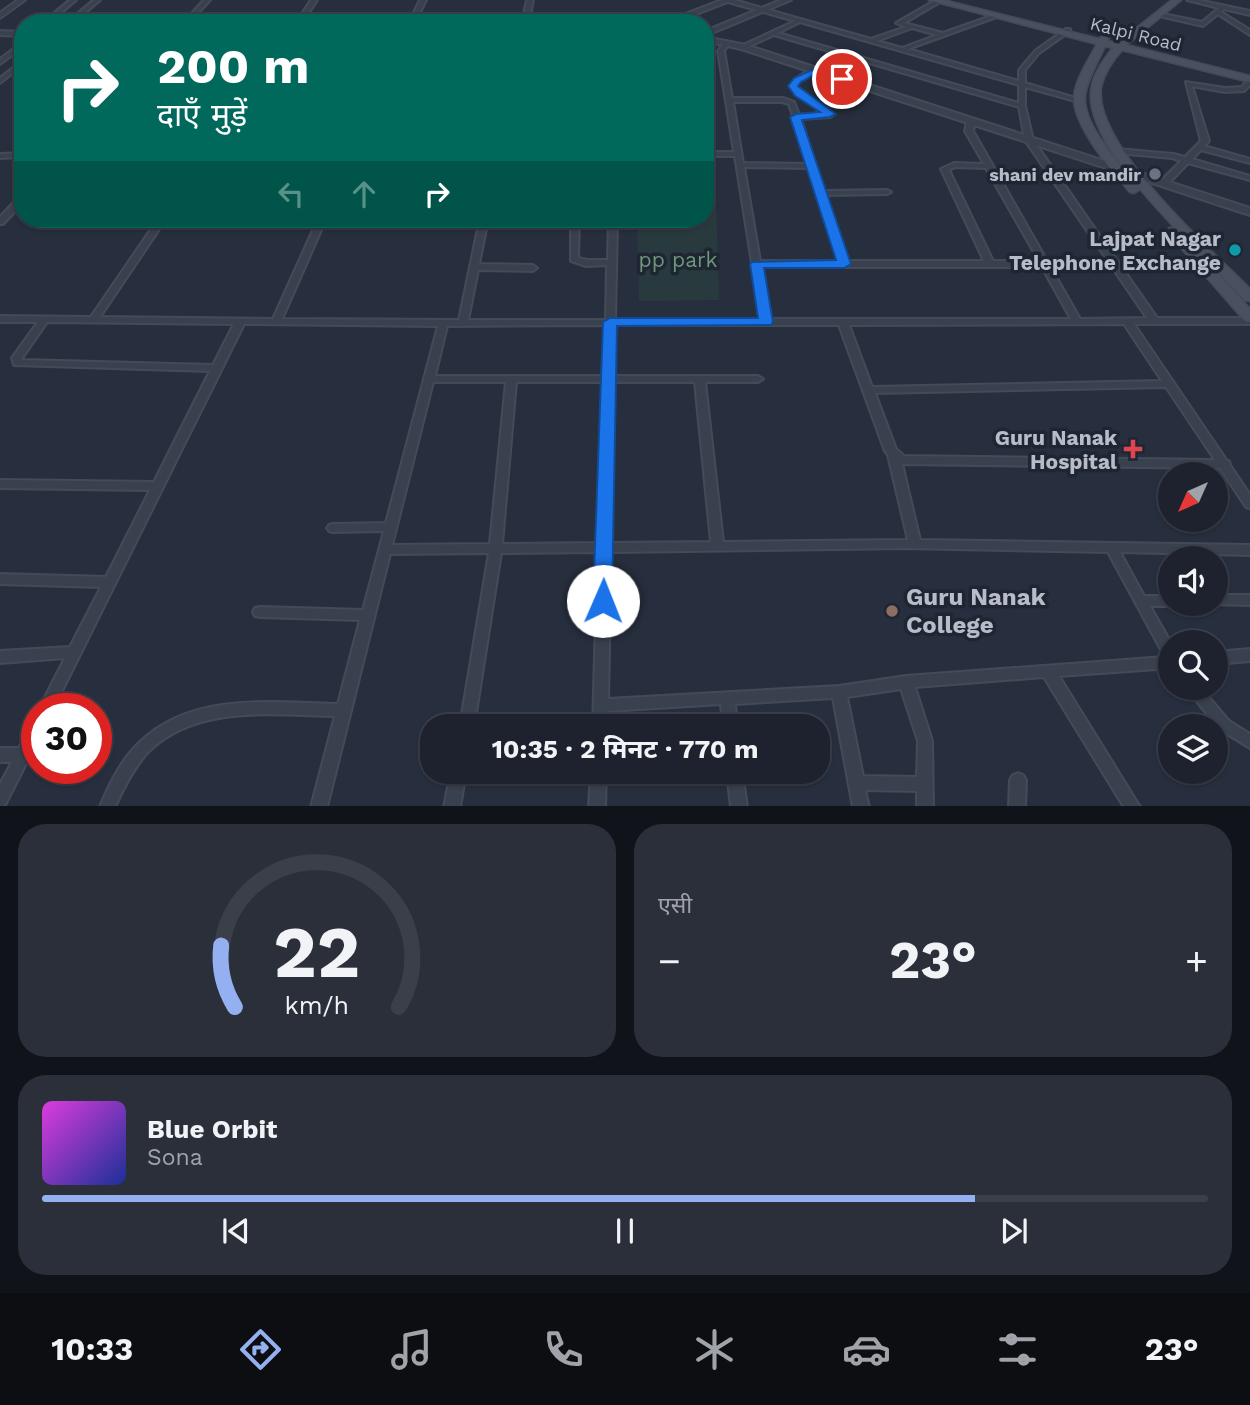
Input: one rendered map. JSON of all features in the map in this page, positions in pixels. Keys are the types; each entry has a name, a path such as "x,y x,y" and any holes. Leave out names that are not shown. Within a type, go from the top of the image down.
{"main road":[{"name":"Kalpi Road","path":"939,0 1250,78"},
{"name":"Kalpi Road","path":"939,0 1066,31"},
{"path":"1177,0 1121,44 1103,71 1096,89 1095,105 1109,139 1133,174 1250,297"},
{"path":"1102,39 1082,85 1079,100 1091,135 1115,169 1250,320"}],"street":[{"path":"0,16 22,0"},
{"path":"56,14 73,0"},
{"path":"80,14 97,0"},
{"path":"194,14 207,0"},
{"path":"691,14 728,0 1079,100"},
{"path":"714,33 787,0"},
{"path":"939,0 899,23 943,35"},
{"path":"1190,0 1250,12"},
{"path":"1158,15 1201,25 1222,6"},
{"path":"1222,6 1250,33"},
{"path":"903,50 996,16"},
{"path":"743,47 801,20"},
{"path":"872,41 910,27"},
{"path":"1066,31 1037,52 1022,70 1022,106 1029,140 1154,321"},
{"path":"773,33 1022,106"},
{"path":"714,40 1250,212"},
{"path":"726,43 721,51 766,322"},
{"path":"0,62 14,48"},
{"path":"0,82 14,70"},
{"path":"796,117 830,115 793,86 797,80 816,71"},
{"path":"1163,184 1200,147 1205,137 1188,83 1226,90 1244,89 1250,78"},
{"path":"729,100 792,103 844,264"},
{"path":"971,121 969,131 1077,321"},
{"path":"1200,147 1250,161"},
{"path":"1117,151 1188,159 1250,178"},
{"path":"714,154 738,154"},
{"path":"740,165 812,166"},
{"path":"990,166 954,165 945,169 990,264"},
{"path":"820,194 887,192"},
{"path":"0,222 14,207"},
{"path":"94,318 156,228"},
{"path":"277,320 318,228"},
{"path":"463,322 482,228"},
{"path":"575,228 574,259 586,263 612,262"},
{"path":"601,714 613,228"},
{"path":"756,264 1043,264"},
{"path":"474,267 533,268"},
{"path":"0,318 443,323 1250,320"},
{"path":"45,319 17,358 18,363 216,368"},
{"path":"54,693 241,320"},
{"path":"1127,321 1224,462"},
{"path":"843,322 894,456 915,544"},
{"path":"319,806 443,323"},
{"path":"430,379 758,379"},
{"path":"700,379 717,545"},
{"path":"469,714 496,547 511,380"},
{"path":"869,390 1169,384"},
{"path":"894,456 909,462 1158,464"},
{"path":"1228,469 1250,504"},
{"path":"0,484 157,486"},
{"path":"333,528 392,527"},
{"path":"387,550 915,544 1250,550"},
{"path":"1112,549 1158,631"},
{"path":"0,579 109,582"},
{"path":"1228,600 1250,600"},
{"path":"1142,601 1158,601"},
{"path":"260,612 369,615"},
{"path":"0,657 74,652"},
{"path":"1228,657 1250,654"},
{"path":"601,705 839,692 906,682 1158,663"},
{"path":"1048,671 1132,806"},
{"path":"906,682 925,741 925,806"},
{"path":"839,692 861,806"},
{"path":"727,697 729,714"},
{"path":"1203,700 1224,725 1250,742"},
{"path":"108,806 126,770 144,746 170,727 220,710 344,710"},
{"path":"0,755 21,755"},
{"path":"0,800 21,757"},
{"path":"1017,806 1018,780"},
{"path":"857,783 926,784"},
{"path":"452,806 456,784"},
{"path":"597,806 598,784"},
{"path":"736,784 739,806"}],"green space":[{"name":"pp park","path":"715,163 719,300 639,301 637,228 714,228"}],"place":[{"name":"shani dev mandir","path":"1155,174"},
{"name":"Lajpat Nagar Telephone Exchange","path":"1235,250"},
{"name":"Guru Nanak Hospital","path":"1133,449"},
{"name":"Guru Nanak College","path":"892,611"}],"route":[{"path":"603,601 610,322 766,322 756,264 844,264 796,117 830,114 799,94 793,86 797,80 816,71 842,79"}]}
